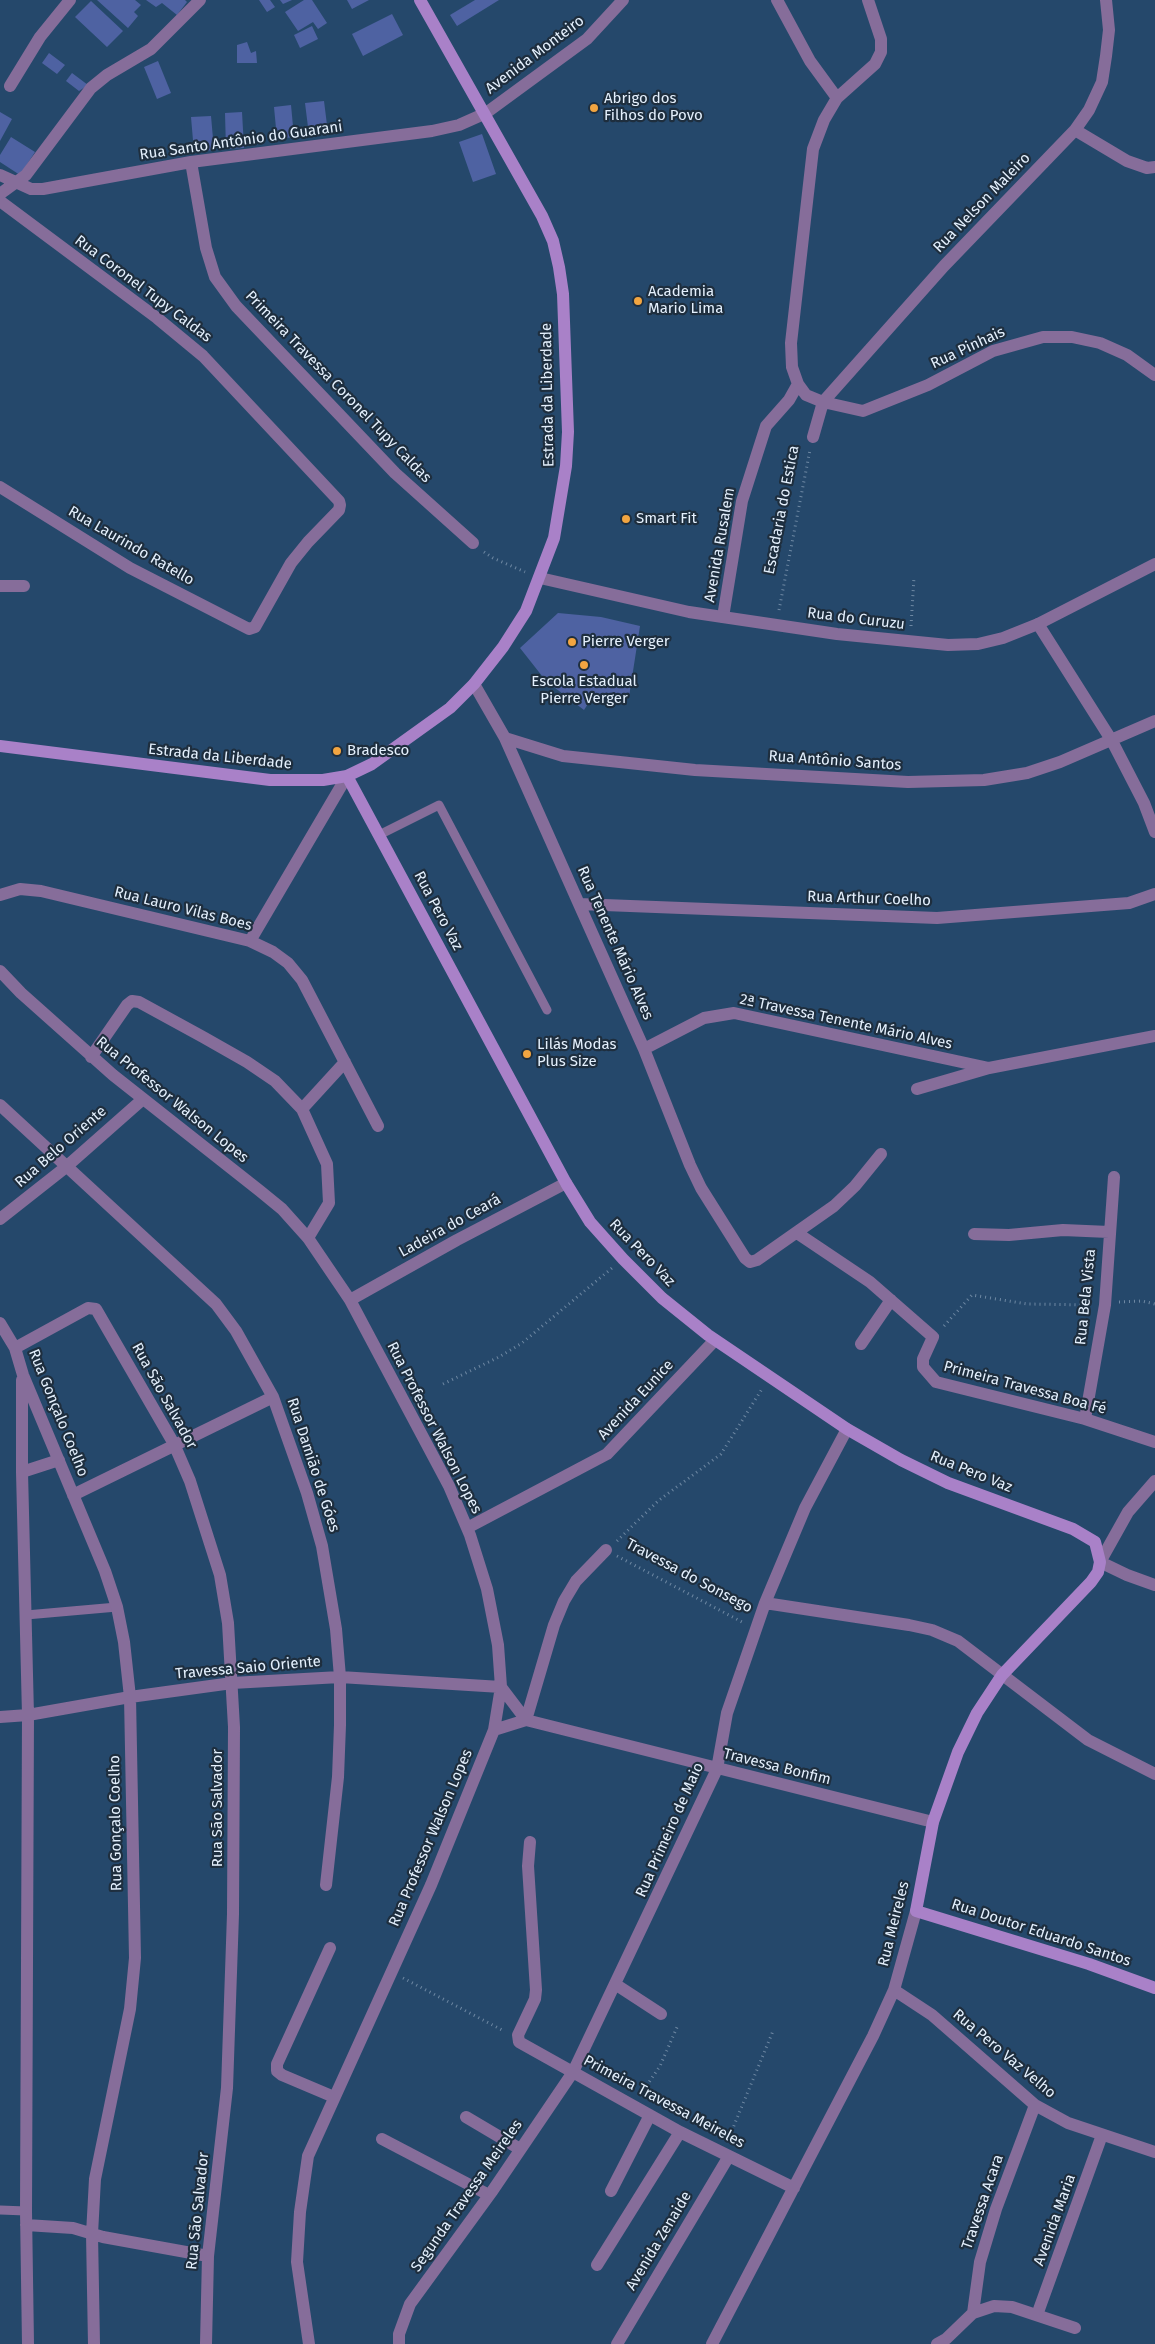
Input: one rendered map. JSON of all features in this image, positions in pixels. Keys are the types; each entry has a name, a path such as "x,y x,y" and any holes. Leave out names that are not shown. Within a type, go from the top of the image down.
{"main road":[{"name":"Estrada da Liberdade","path":"0,746 270,780 323,780 347,776 372,764 417,734 450,708 474,684 503,647 526,611 554,538 566,466 568,432 563,294 553,241 542,216 486,113 420,0"},
{"name":"Rua Pero Vaz","path":"347,776 566,1183 590,1222 623,1259 662,1298 715,1340 847,1429 901,1460 948,1483 1088,1536 1095,1542 1100,1562"},
{"name":"Rua Meireles","path":"916,1911 933,1822 958,1752 977,1713 1002,1675 1091,1582 1098,1572 1100,1562"},
{"name":"Rua Doutor Eduardo Santos","path":"916,1911 1089,1964 1155,1988"}],"street":[{"path":"10,86 40,37 70,0"},
{"path":"0,194 26,175 91,88 107,75 151,49 200,0"},
{"name":"Avenida Monteiro","path":"486,113 587,39 623,0"},
{"path":"777,0 810,61 837,98"},
{"path":"798,384 792,367 791,343 813,149 824,120 837,98 875,64 881,52 881,39 868,0"},
{"name":"Rua Nelson Maleiro","path":"823,402 944,266 1076,130 1089,110 1102,82 1109,30 1106,0"},
{"name":"Rua Santo Antônio do Guarani","path":"0,175 31,189 43,189 191,162 432,131 459,125 486,113"},
{"path":"1076,130 1127,161 1147,168 1155,167"},
{"name":"Primeira Travessa Coronel Tupy Caldas","path":"191,162 206,248 215,277 236,306 395,473 473,543"},
{"name":"Rua Coronel Tupy Caldas","path":"0,201 157,318 203,356 339,501 339,510 291,563 255,626 249,629"},
{"name":"Rua Pinhais","path":"798,384 806,394 823,402 862,411 879,406 928,385 993,351 1043,337 1072,337 1100,343 1127,355 1155,375"},
{"name":"Avenida Rusalem","path":"723,617 742,500 766,426 789,400 798,384"},
{"name":"Escadaria do Estica","path":"813,437 823,402"},
{"name":"Rua Laurindo Ratello","path":"0,487 130,568 249,629"},
{"name":"Rua do Curuzu","path":"540,578 690,612 776,625 948,645 978,644 1003,638 1038,624 1155,564"},
{"path":"0,586 24,586"},
{"path":"1038,624 1112,741 1144,803 1155,832"},
{"name":"Rua Tenente Mário Alves","path":"474,684 505,738 644,1049 690,1165 719,1218 745,1258 750,1262 757,1260 797,1233"},
{"name":"Rua Antônio Santos","path":"505,738 545,752 596,761 695,770 908,782 984,780 1027,773 1112,741 1155,721"},
{"path":"250,941 347,776"},
{"name":"Rua Lauro Vilas Boes","path":"0,895 20,889 41,891 250,941 288,963 302,980 378,1126"},
{"name":"Rua Arthur Coelho","path":"580,904 937,918 1129,903 1155,894"},
{"name":"Rua Professor Walson Lopes","path":"0,972 91,1057 282,1209 308,1238 350,1300 449,1486 468,1528 487,1589 498,1645 501,1687 494,1730 431,1885 308,2156 300,2212 297,2262 309,2344"},
{"path":"91,1057 127,1005 132,1001 138,1002 247,1062 275,1081 302,1109 327,1164 329,1203 308,1238"},
{"name":"2ª Travessa Tenente Mário Alves","path":"644,1049 704,1018 734,1013 989,1068"},
{"path":"917,1089 989,1068 1155,1036"},
{"path":"302,1109 345,1062"},
{"name":"Rua Belo Oriente","path":"0,1219 66,1167 143,1099"},
{"name":"Rua Damião de Góes","path":"0,1105 216,1304 236,1331 274,1397 308,1493 322,1546 331,1593 340,1677 338,1777 326,1884"},
{"path":"881,1154 855,1186 834,1206 797,1233 870,1282 933,1337"},
{"name":"Rua Bela Vista","path":"1085,1419 1105,1305 1114,1177"},
{"name":"Ladeira do Ceará","path":"350,1300 456,1240 566,1183"},
{"path":"974,1234 1009,1235 1063,1230 1109,1232"},
{"path":"861,1344 891,1300"},
{"name":"Rua São Salvador","path":"15,1348 88,1308 96,1309 174,1444 190,1481 220,1575 228,1623 232,1683 235,1767 233,1914 227,2088 208,2256 206,2344"},
{"name":"Rua Gonçalo Coelho","path":"0,1323 15,1348 22,1375 105,1571 117,1607 124,1642 130,1697 135,1958 130,2009 95,2179 92,2234 94,2344"},
{"name":"Primeira Travessa Boa Fé","path":"933,1337 923,1359 923,1367 936,1382 1085,1419 1155,1442"},
{"name":"Avenida Eunice","path":"468,1528 607,1454 715,1340"},
{"path":"22,1375 22,1472 28,1715 26,2211 28,2344"},
{"path":"73,1495 174,1444 274,1397"},
{"name":"Rua Primeiro de Maio","path":"573,2072 717,1769 727,1713 765,1603 805,1508 847,1429"},
{"path":"22,1472 59,1460"},
{"path":"1155,1481 1128,1512 1100,1562 1127,1575 1155,1585"},
{"name":"Travessa do Sonsego","path":"526,1720 554,1625 564,1601 576,1581 606,1550"},
{"path":"765,1603 910,1625 932,1630 958,1641 1088,1740 1155,1774"},
{"name":"Travessa Saio Oriente","path":"0,1716 28,1715 130,1697 232,1683 340,1677 501,1687"},
{"path":"494,1730 526,1720 501,1687"},
{"name":"Travessa Bonfim","path":"526,1720 933,1822"},
{"path":"519,2040 535,1999 536,1990 528,1866 530,1842"},
{"name":"Rua Meireles","path":"712,2344 794,2188 894,1990 916,1911"},
{"path":"330,1948 277,2064 277,2071 282,2076 334,2097"},
{"path":"616,1984 661,2014"},
{"name":"Rua Pero Vaz Velho","path":"894,1990 932,2015 1035,2104 1068,2123 1155,2152"},
{"name":"Primeira Travessa Meireles","path":"519,2040 680,2132 794,2188"},
{"name":"Segunda Travessa Meireles","path":"399,2344 399,2334 410,2304 489,2195 573,2072"},
{"name":"Travessa Acara","path":"973,2313 980,2262 996,2209 1035,2104"},
{"path":"611,2191 650,2115"},
{"path":"466,2117 520,2149"},
{"path":"597,2265 680,2132"},
{"name":"Avenida Maria","path":"1038,2315 1102,2135"},
{"path":"382,2139 489,2195"},
{"name":"Avenida Zenaide","path":"617,2344 726,2154"},
{"path":"26,2226 63,2226 92,2234 208,2256"},
{"path":"938,2344 946,2339 973,2313 994,2306 1012,2307 1075,2328"}],"lane":[{"path":"379,835 438,805 547,1010"},
{"path":"26,1615 117,1607"},
{"path":"0,2210 26,2211"}],"path":[{"name":"Escadaria do Estica","path":"776,625 813,437"},
{"path":"473,543 493,558 540,578"},
{"path":"911,630 914,577"},
{"path":"443,1384 499,1357 522,1343 607,1272"},
{"path":"933,1337 972,1294 1027,1304 1105,1305 1123,1301 1142,1301 1155,1304"},
{"name":"Travessa do Sonsego","path":"756,1630 606,1550 658,1501 721,1454 770,1376"},
{"path":"392,1972 519,2040"},
{"path":"634,2105 660,2066 678,2025"},
{"path":"726,2154 773,2031"}],"building":[{"path":"97,0 135,0 141,5 134,12 138,16 128,28"},
{"path":"146,0 185,0 187,2 177,15 162,3 156,7"},
{"path":"259,0 270,0 275,7 267,12"},
{"path":"280,0 292,0 283,4"},
{"path":"304,0 312,0 327,23 318,29 313,22 298,31 285,12"},
{"path":"347,0 369,0 352,9"},
{"path":"475,0 499,0 457,26 450,15"},
{"path":"91,1 123,31 107,47 75,17"},
{"path":"392,14 403,35 363,56 352,34"},
{"path":"312,26 318,39 300,48 294,35"},
{"path":"247,42 251,53 256,51 257,63 237,63 237,45"},
{"path":"49,53 65,65 57,74 42,63"},
{"path":"158,61 171,93 157,99 144,67"},
{"path":"72,73 88,85 79,91 66,81"},
{"path":"324,101 328,133 309,135 305,103"},
{"path":"291,105 294,137 277,139 274,107"},
{"path":"0,112 12,119 0,141"},
{"path":"242,112 244,148 226,149 225,113"},
{"path":"211,116 214,150 194,152 191,117"},
{"path":"482,134 496,174 473,182 459,142"},
{"path":"11,137 35,152 20,175 0,162 0,155"},
{"name":"Escola Estadual Pierre Verger","path":"558,613 601,617 640,626 629,697 593,696 584,710 546,681 520,648"}],"place":[{"name":"Abrigo dos Filhos do Povo","path":"594,108"},
{"name":"Academia Mario Lima","path":"638,301"},
{"name":"Smart Fit","path":"626,519"},
{"name":"Pierre Verger","path":"572,642"},
{"name":"Escola Estadual Pierre Verger","path":"584,665"},
{"name":"Bradesco","path":"337,751"},
{"name":"Lilás Modas Plus Size","path":"527,1054"}]}
